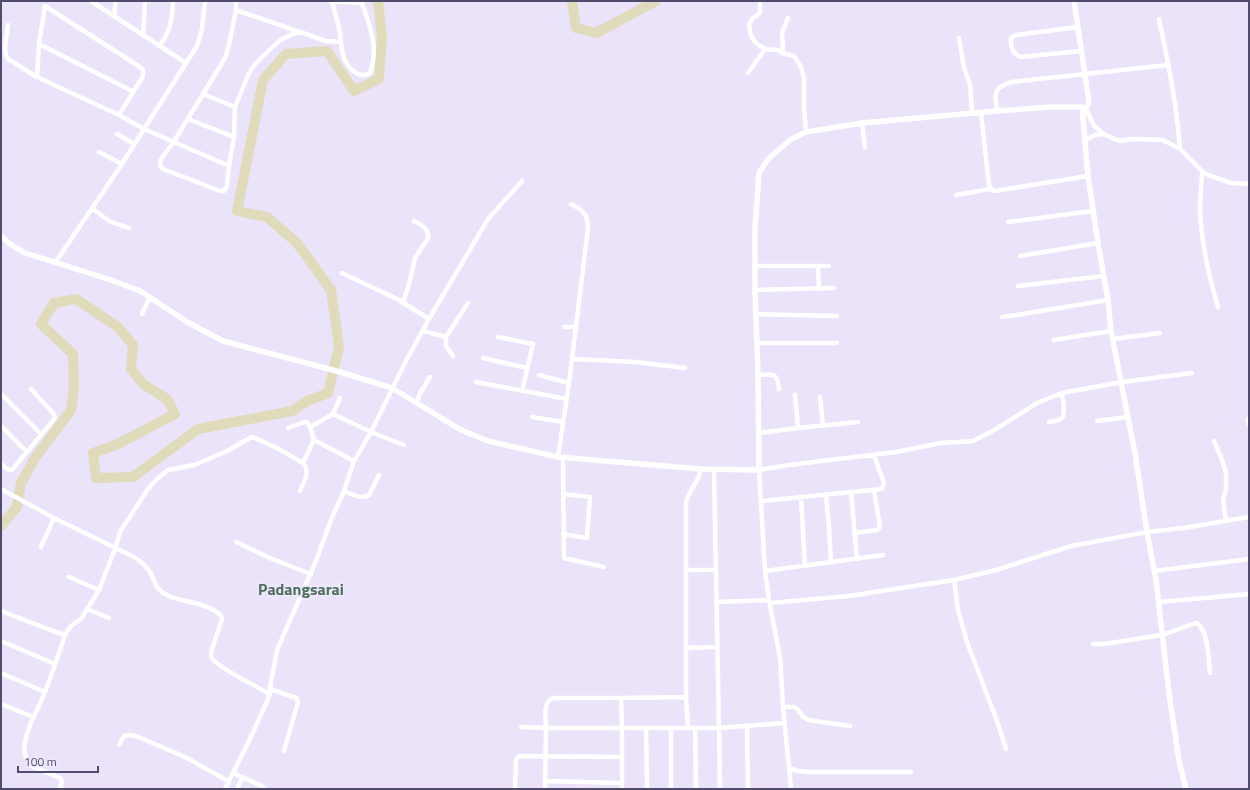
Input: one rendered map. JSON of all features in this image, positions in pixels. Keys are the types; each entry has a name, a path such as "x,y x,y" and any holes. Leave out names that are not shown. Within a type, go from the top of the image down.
{"street":[{"path":"91,1 186,63"},
{"path":"114,16 116,1"},
{"path":"142,35 145,1"},
{"path":"159,46 166,37 170,28 173,1"},
{"path":"55,263 93,209 197,46 204,19 205,1"},
{"path":"236,1 236,10 227,52 188,119 161,160 160,166 163,169 220,191 224,191 227,186 234,138 235,107 249,73 255,64 280,40 301,32"},
{"path":"330,1 362,2 373,40 374,60 370,73 362,76 357,74 344,58 330,1"},
{"path":"760,1 760,13 752,19 749,25 749,32 756,43 765,49 778,50 782,53 794,56 803,72 806,132"},
{"path":"1074,1 1089,102 1084,108 1084,141 1088,176 1113,339 1135,453 1159,602 1179,760 1186,789"},
{"path":"37,77 39,44 45,4 140,67 143,74 119,115"},
{"path":"236,10 332,42 341,42"},
{"path":"782,53 782,33 788,18"},
{"path":"1159,19 1168,65 1180,149"},
{"path":"8,25 5,52 8,59 37,77 119,115 144,129 173,143 229,166"},
{"path":"1078,27 1016,35 1011,38 1011,45 1015,53 1020,57 1082,51"},
{"path":"959,38 964,68 970,84 972,113"},
{"path":"39,44 132,91"},
{"path":"748,73 765,49"},
{"path":"997,111 995,94 998,88 1012,82 1168,65"},
{"path":"203,94 235,107"},
{"path":"791,789 784,722 780,657 769,601 765,571 759,470 758,375 755,314 755,229 759,173 764,163 781,147 797,135 806,132 862,123 972,113 1084,108"},
{"path":"1084,108 1094,126 1104,134 1114,139 1163,140 1180,149 1202,171 1227,182 1249,184"},
{"path":"981,113 984,150 990,189"},
{"path":"188,119 234,138"},
{"path":"862,123 865,147"},
{"path":"118,134 134,144"},
{"path":"1084,141 1104,134"},
{"path":"98,152 122,164"},
{"path":"1202,171 1200,208 1202,235 1211,284 1218,307"},
{"path":"956,195 990,189 995,191 1088,176"},
{"path":"224,789 250,739 270,691 275,657 311,574 331,520 344,491 354,461 371,432 392,388 429,319 488,219 522,181"},
{"path":"570,204 582,211 588,219 560,457 563,494 564,558 604,566"},
{"path":"93,209 109,221 129,228"},
{"path":"1008,222 1093,211"},
{"path":"403,303 415,258 428,238 427,229 414,220"},
{"path":"1,236 22,252 132,287 189,323 223,341 340,372 392,388 461,430 475,436 501,445 560,457 701,469 759,470 874,455 941,443 973,441 1037,404 1062,393 1122,382 1192,373"},
{"path":"1020,256 1098,243"},
{"path":"755,266 829,266"},
{"path":"818,266 819,288"},
{"path":"342,273 403,303 429,319"},
{"path":"1018,286 1103,276"},
{"path":"755,290 834,288"},
{"path":"142,314 150,297"},
{"path":"1002,316 1108,300"},
{"path":"453,356 446,346 446,337 468,303"},
{"path":"755,314 837,316"},
{"path":"564,327 576,327"},
{"path":"423,331 446,337"},
{"path":"1054,340 1112,331"},
{"path":"1113,339 1160,333"},
{"path":"498,337 533,344 522,391"},
{"path":"756,343 837,342"},
{"path":"483,358 527,368"},
{"path":"572,360 636,362 685,368"},
{"path":"758,375 772,374 776,376 779,381 779,388"},
{"path":"539,375 569,383"},
{"path":"417,402 420,393 430,377"},
{"path":"476,382 567,399"},
{"path":"1,464 7,469 12,470 54,420 55,415 31,390"},
{"path":"1049,422 1059,420 1063,417 1064,408 1062,393"},
{"path":"2,395 41,434"},
{"path":"795,395 798,428"},
{"path":"820,397 823,426"},
{"path":"310,427 333,414 340,398"},
{"path":"333,414 371,432 404,445"},
{"path":"532,417 563,422"},
{"path":"1097,421 1128,417"},
{"path":"1248,419 1249,425"},
{"path":"288,428 305,422 309,424 314,440 303,463"},
{"path":"759,433 858,422"},
{"path":"1,426 26,452"},
{"path":"60,789 62,781 60,778 31,766 27,762 24,751 24,742 33,717 45,692 65,635 71,626 79,621 99,590 120,532 132,512 153,483 168,470 194,465 225,452 253,437 277,448 303,463 307,471 300,491"},
{"path":"314,440 354,461"},
{"path":"1214,441 1222,457 1226,473 1226,490 1223,499 1226,521"},
{"path":"762,502 882,488 884,485 874,455"},
{"path":"688,728 686,697 686,503 689,494 699,478 701,469"},
{"path":"714,469 716,648 720,789"},
{"path":"344,491 360,497 366,497 369,495 379,476"},
{"path":"1,489 54,518 134,557 150,572 155,585 160,591 170,596 205,606 219,613 222,620 212,649 212,659 220,666 270,691 296,698 298,702 284,751"},
{"path":"854,533 877,530 880,527 874,490"},
{"path":"850,492 857,559"},
{"path":"563,494 590,497 587,538 563,534"},
{"path":"826,495 831,563"},
{"path":"801,497 805,566"},
{"path":"42,547 54,518"},
{"path":"716,602 769,601 862,594 954,580 996,570 1071,546 1147,532 1249,518"},
{"path":"236,542 272,559 311,574"},
{"path":"765,571 883,555"},
{"path":"1154,571 1249,560"},
{"path":"686,570 715,570"},
{"path":"69,577 99,590"},
{"path":"954,580 958,610 967,642 1006,749"},
{"path":"1159,602 1249,594"},
{"path":"87,609 109,618"},
{"path":"1,610 65,635"},
{"path":"1094,644 1104,644 1162,635 1196,623 1199,624 1204,632 1210,673"},
{"path":"1,641 55,664"},
{"path":"687,648 716,648"},
{"path":"1,673 45,692"},
{"path":"545,789 544,757 546,707 547,702 550,699 686,697"},
{"path":"621,698 622,789"},
{"path":"1,704 33,717"},
{"path":"783,707 794,706 800,710 808,720 850,726"},
{"path":"521,728 718,728 784,722"},
{"path":"747,726 748,789"},
{"path":"646,728 647,789"},
{"path":"670,728 671,789"},
{"path":"695,728 696,789"},
{"path":"119,746 124,736 132,735 190,760 228,781"},
{"path":"515,789 516,760 518,757 622,757"},
{"path":"789,768 809,772 910,772"},
{"path":"233,773 262,786 264,789"},
{"path":"237,789 242,778"},
{"path":"545,781 622,783"}],"waterway":[{"path":"1,526 17,507 21,483 35,458 71,410 74,388 73,354 41,324 54,303 76,299 118,327 133,345 131,369 143,384 167,399 175,414 118,444 93,453 96,478 133,477 198,429 292,411 307,401 328,393 339,347 331,290 297,243 267,217 237,211 263,80 286,54 327,51 354,91 379,79 382,37 378,1"},
{"path":"572,1 576,28 596,33 656,1"}],"district":[{"name":"Padangsarai","path":"301,589"}]}
